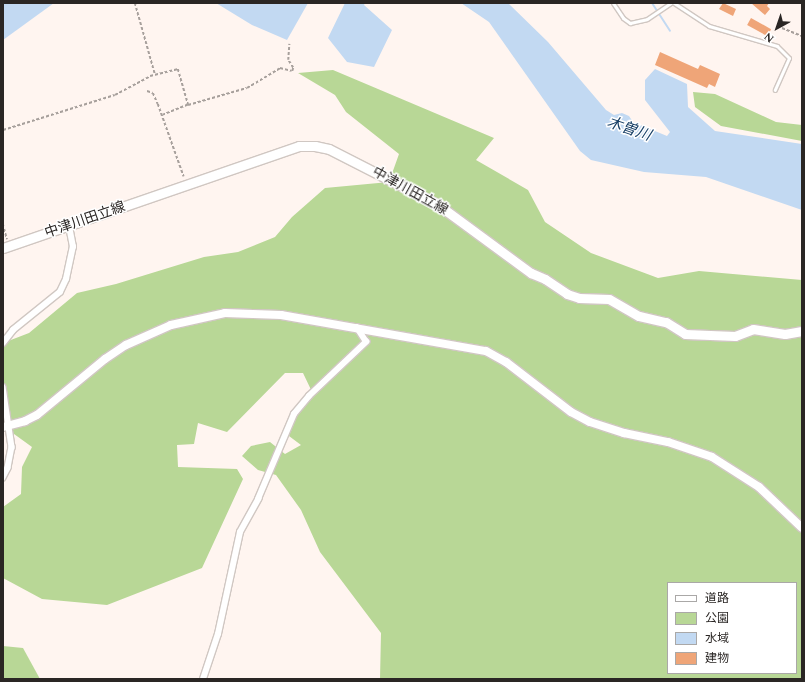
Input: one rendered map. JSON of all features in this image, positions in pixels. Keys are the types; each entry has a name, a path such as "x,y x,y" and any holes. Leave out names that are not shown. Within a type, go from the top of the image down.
{"main road":[{"name":"中津川田立線","path":"6,247 299,146 330,149 437,204 530,273 545,279 567,294 610,299 639,316 666,322 685,334 735,336 753,329 785,334 802,331"}],"street":[{"path":"3,343 13,330 60,292 73,247 69,226"},
{"path":"6,426 37,415 105,359 126,345 171,325 203,316 246,312 281,314 486,351 506,362 571,412 590,422 624,433 668,442 712,457 759,487 802,528"},
{"path":"203,679 218,634 240,532 258,498 294,414 309,396 366,342 357,327"},
{"path":"3,387 6,426 12,447 8,468 3,478"}],"lane":[{"path":"613,3 628,22 647,19 671,4 709,26 778,46 789,58 775,90"}],"path":[{"path":"135,3 155,74"},
{"path":"782,28 802,36"},
{"path":"163,115 188,105 247,88 280,68 292,71 293,68 288,60 288,44"},
{"path":"3,130 115,95 155,74 180,71 188,105"},
{"path":"147,91 153,93 163,115 184,176 192,182"},
{"path":"3,224 6,247"}],"green space":[{"path":"333,70 494,138 476,160 528,190 545,222 591,253 658,278 699,271 802,280 802,679 380,679 381,633 320,552 301,510 276,475 258,470 242,456 251,446 270,442 285,454 301,445 289,436 297,415 314,396 303,373 285,373 227,432 198,423 194,444 177,445 178,467 237,469 243,479 202,568 107,605 42,599 3,578 3,507 21,494 22,467 32,447 3,426 3,343 29,333 77,293 116,284 204,257 238,252 275,237 292,217 325,188 389,182 399,154 346,112 335,95 298,73"},
{"path":"693,92 715,94 776,122 802,125 802,141 721,126 695,107"},
{"path":"3,646 23,648 40,679 3,679"}],"water":[{"path":"3,3 54,3 3,40"},
{"path":"216,3 308,3 287,40 252,25"},
{"path":"345,3 365,3 364,5 392,30 374,67 347,62 328,38"},
{"name":"木曽川","path":"461,3 508,3 548,42 606,110 614,115 622,113 629,116 633,122 667,136 670,132 645,100 645,80 655,69 687,84 688,107 715,131 802,144 802,210 706,177 644,172 591,160 580,151 489,22"}],"building":[{"path":"723,3 736,9 733,16 719,9"},
{"path":"751,3 769,3 767,6 770,9 765,15"},
{"path":"751,18 771,29 767,36 747,25"},
{"path":"660,52 698,69 700,65 720,74 715,87 709,84 707,88 655,65"}],"waterway":[{"path":"652,3 670,31"}]}
